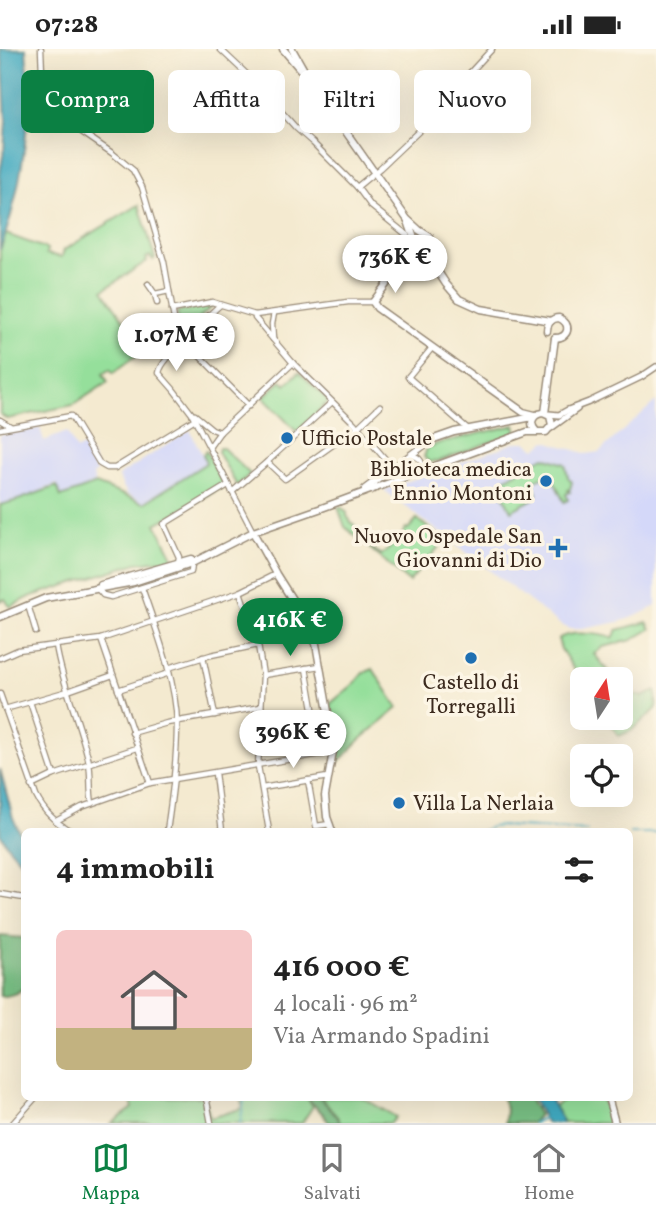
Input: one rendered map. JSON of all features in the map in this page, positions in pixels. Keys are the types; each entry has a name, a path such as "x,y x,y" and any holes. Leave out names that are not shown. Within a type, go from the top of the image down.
{"main road":[{"path":"283,49 301,70"},
{"path":"292,49 304,70"},
{"path":"347,133 407,219 430,237 436,268"},
{"path":"407,219 416,247 421,249 436,268 449,289 465,302 481,309 533,319 551,321 559,318 568,326 566,335 555,338 533,319"},
{"path":"407,258 418,235 425,233"},
{"path":"431,243 427,249 415,251 407,258 373,302 432,348 523,412 534,416"},
{"path":"547,331 551,321"},
{"path":"546,413 555,338"},
{"path":"358,495 431,440 546,413"},
{"path":"0,617 57,595 134,582 165,573 253,532 520,434 536,431 544,433 551,428 552,419 546,413"},
{"path":"534,416 532,425 536,431"},
{"path":"253,532 309,627 316,644 333,739 325,801 331,828"},
{"path":"165,573 178,563 208,553"},
{"path":"609,1101 615,1123"}],"street":[{"path":"41,49 43,96 47,109 113,153 133,170 138,178 164,262 180,340 248,406"},
{"path":"219,49 255,82 296,128 357,187 371,206 408,237 407,245 395,258 396,272"},
{"path":"357,187 440,111 452,92 492,49"},
{"path":"148,284 157,303"},
{"path":"155,294 169,291"},
{"path":"172,310 208,302 253,315 348,302 373,302"},
{"path":"221,305 180,340 159,373 195,419 253,532"},
{"path":"273,339 274,313"},
{"path":"253,315 293,363 358,427 393,468 394,476 400,479"},
{"path":"432,348 408,377 469,429"},
{"path":"209,447 220,432 293,363"},
{"path":"551,428 585,404 656,367"},
{"path":"232,492 332,402"},
{"path":"546,413 559,415 585,404"},
{"path":"267,462 285,479 358,427 380,406"},
{"path":"190,411 212,429 220,432"},
{"path":"0,429 71,416 100,464 115,468 195,419"},
{"path":"0,420 11,426"},
{"path":"205,439 220,432"},
{"path":"410,456 421,461 419,472"},
{"path":"178,563 179,557 163,524 228,485"},
{"path":"96,587 100,593 110,597 142,588 165,573"},
{"path":"0,659 18,650 101,639 240,592 276,574"},
{"path":"142,588 169,671 177,721 174,779 166,828"},
{"path":"240,592 258,645 263,675 258,766 269,828"},
{"path":"28,604 36,632"},
{"path":"101,639 150,783"},
{"path":"56,645 58,660 83,736 89,764 92,803"},
{"path":"118,690 203,657 258,645"},
{"path":"203,657 215,715"},
{"path":"263,675 320,666"},
{"path":"306,668 315,720 329,718"},
{"path":"5,709 113,675"},
{"path":"0,694 31,786 42,806 66,828"},
{"path":"30,702 54,775"},
{"path":"132,733 177,721 262,706"},
{"path":"31,786 54,775 137,748"},
{"path":"56,821 92,803 150,783 333,752"},
{"path":"215,773 222,828"},
{"path":"262,788 328,777"},
{"path":"308,780 316,826 331,828"},
{"path":"0,894 21,898"},
{"path":"13,1123 32,1101"},
{"path":"207,1101 211,1123"}],"shaded area":[{"name":"Nuovo Ospedale San Giovanni di Dio","path":"656,401 656,606 619,622 582,629 570,629 561,625 384,490 517,442 526,442 536,449 546,441 587,454 599,452"},
{"path":"40,428 44,441 67,432 76,450 85,445 96,464 94,468 97,472 93,475 95,483 62,497 57,484 0,505 0,435"},
{"path":"190,430 206,463 144,502 127,494 118,476"}],"green space":[{"path":"139,205 155,258 146,258 147,261 103,290 144,350 113,373 110,369 103,374 108,382 73,405 7,419 0,414 0,250 6,234 47,249 46,254 62,257 64,250"},
{"path":"213,305 183,334 177,312"},
{"path":"299,372 329,401 297,432 263,397 281,381 286,385"},
{"path":"515,425 517,432 439,461 429,462 424,457 427,448 439,443"},
{"path":"219,448 223,448 250,474 237,486 218,452"},
{"path":"206,451 224,486 156,524 174,559 137,563 32,596 10,607 5,599 0,601 0,505 57,486 61,497 96,484 144,503 206,463 203,454"},
{"path":"544,457 565,464 572,482 568,490 570,492 566,494 568,500 564,502 550,473 532,482 537,494 533,499 511,511 499,487 503,480"},
{"path":"338,507 347,513 360,531 358,537 381,555 417,519 444,541 409,582 345,527"},
{"path":"647,622 651,629 632,640 603,647 594,654 605,667 572,667 558,639 570,634 593,634 613,638 617,630"},
{"path":"373,669 398,708 335,765 338,739 330,704 363,673"},
{"path":"656,691 656,709 634,728 634,697 642,697"},
{"path":"615,730 632,730 631,731 619,736"},
{"path":"0,936 21,938 21,989 10,995 0,996"},
{"path":"131,1101 206,1101 210,1118 243,1108 241,1101 309,1101 313,1106 302,1123 112,1123 133,1108"},
{"path":"310,1101 323,1101 340,1123 329,1123"},
{"path":"323,1101 368,1101 396,1117 391,1123 340,1123"},
{"path":"503,1101 530,1101 539,1115 532,1123 505,1123"},
{"path":"562,1101 603,1101 609,1123 562,1123 554,1106"}],"water":[{"path":"0,49 26,49 27,70 21,70 21,133 26,133 26,137 12,213 0,250 0,174 6,121"},
{"path":"0,769 13,818 21,835 21,862 0,834"},
{"path":"551,1101 562,1123 546,1123 535,1102"}],"waterway":[{"path":"489,828 536,828"},
{"path":"633,833 656,833"},
{"path":"240,1123 244,1101"},
{"path":"533,1123 545,1117"}],"place":[{"name":"Ufficio Postale","path":"287,438"},
{"name":"Biblioteca medica Ennio Montoni","path":"546,481"},
{"name":"Nuovo Ospedale San Giovanni di Dio","path":"558,548"},
{"name":"Castello di Torregalli","path":"471,658"},
{"name":"Villa La Nerlaia","path":"399,803"}]}
